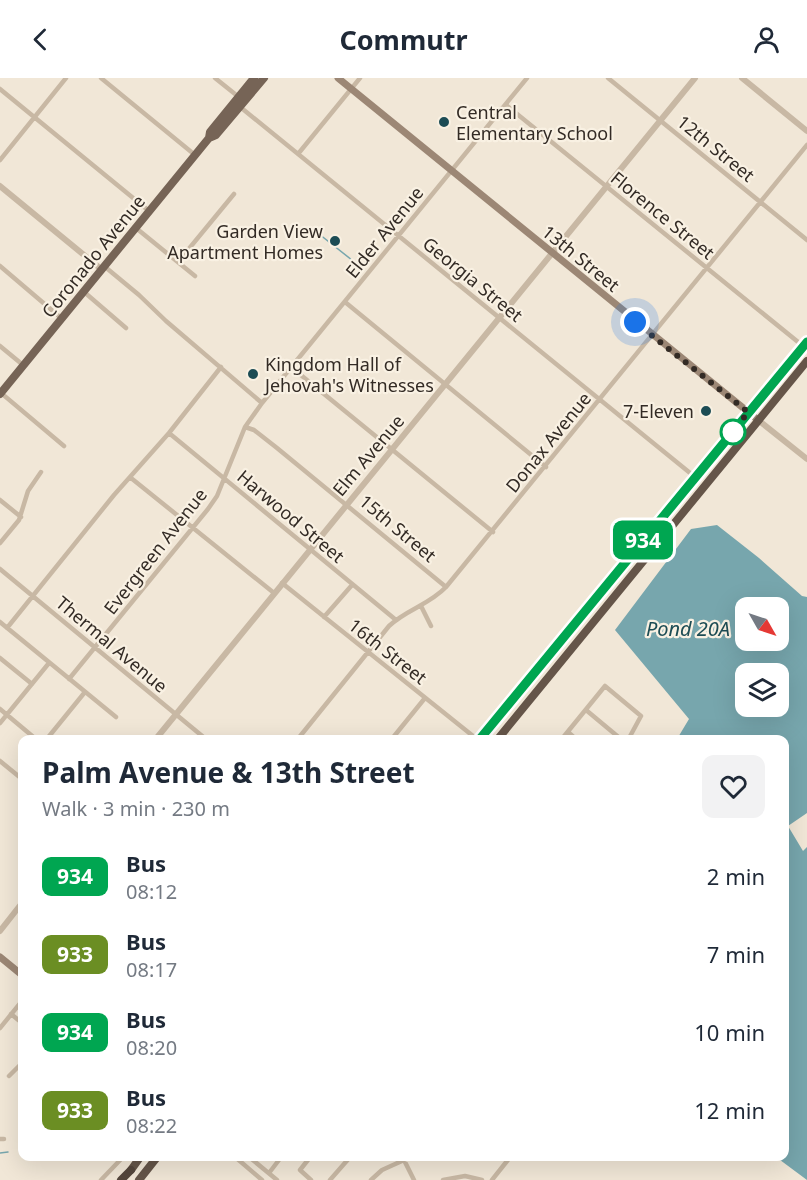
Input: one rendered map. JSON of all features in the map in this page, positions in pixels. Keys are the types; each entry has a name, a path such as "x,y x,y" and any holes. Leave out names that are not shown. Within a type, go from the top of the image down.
{"highway":[{"path":"482,735 805,344"},
{"path":"501,735 807,361"},
{"path":"122,1180 137,1161"},
{"path":"139,1180 154,1161"}],"main road":[{"path":"239,102 254,78"},
{"path":"239,102 264,78"},
{"name":"13th Street","path":"338,78 758,420"},
{"name":"Coronado Avenue","path":"1,394 23,364 209,138 210,132 239,102"},
{"path":"0,957 18,972"}],"street":[{"path":"0,160 66,78"},
{"path":"101,78 195,155"},
{"name":"Georgia Street","path":"215,78 298,154 695,477"},
{"path":"298,154 360,78"},
{"name":"Elder Avenue","path":"262,403 527,78"},
{"name":"12th Street","path":"608,78 807,240"},
{"name":"Elm Avenue","path":"159,735 695,78"},
{"path":"742,78 807,131"},
{"path":"0,89 149,211"},
{"name":"Florence Street","path":"506,105 707,268 805,344"},
{"name":"Donax Avenue","path":"301,735 396,620 434,599 446,587 807,145"},
{"path":"0,186 102,268 262,403"},
{"path":"178,262 234,194"},
{"path":"136,228 195,276"},
{"path":"0,266 61,318"},
{"path":"83,291 126,328"},
{"path":"345,302 546,466"},
{"path":"0,346 23,364"},
{"path":"7,628 221,367"},
{"path":"291,367 493,532"},
{"path":"1,394 64,446"},
{"name":"Evergreen Avenue","path":"69,679 217,496 244,427 262,403"},
{"name":"13th Street","path":"758,420 807,459"},
{"name":"15th Street","path":"244,427 254,430 277,448 446,587"},
{"name":"Harwood Street","path":"169,433 396,620"},
{"path":"0,543 21,517 28,491 41,472"},
{"path":"131,478 274,593"},
{"path":"0,500 21,517"},
{"name":"Thermal Avenue","path":"0,569 201,735"},
{"name":"16th Street","path":"282,583 472,735"},
{"path":"324,617 352,585"},
{"path":"421,606 431,626"},
{"path":"0,622 116,717"},
{"path":"0,658 32,684"},
{"path":"0,723 49,663"},
{"path":"565,735 605,686 641,716 631,735"},
{"path":"50,735 85,692"},
{"path":"396,735 426,698"},
{"path":"0,709 31,735"},
{"path":"586,710 616,735"},
{"path":"568,732 571,735"},
{"path":"0,761 18,776"},
{"path":"0,931 18,908"},
{"path":"0,1028 18,1006"},
{"path":"11,1014 18,1020"},
{"path":"9,1076 18,1067"},
{"path":"100,1180 119,1161"},
{"path":"240,1161 262,1180"},
{"path":"254,1161 277,1180"},
{"path":"269,1173 278,1161"},
{"path":"307,1161 300,1170 311,1180"},
{"path":"330,1180 347,1161"},
{"path":"371,1180 398,1161"},
{"path":"404,1161 414,1180"},
{"path":"492,1180 507,1161"},
{"path":"443,1180 465,1176 482,1180"}],"water":[{"name":"Pond 20A","path":"717,525 802,596 807,597 807,813 789,825 789,735 679,735 689,719 615,630 691,529"},
{"name":"Pond 20A","path":"789,828 803,851 807,847 807,1180 781,1161 789,1161"}],"waterway":[{"path":"319,234 362,268 374,248"},
{"path":"0,1153 8,1152"}],"bus line":[{"name":"934","path":"483,735 807,342"}],"place":[{"name":"Central Elementary School","path":"444,122"},
{"name":"Garden View Apartment Homes","path":"335,241"},
{"name":"Kingdom Hall of Jehovah's Witnesses","path":"253,374"},
{"name":"7-Eleven","path":"706,411"}],"route":[{"path":"635,322 748,412 733,432"}]}
